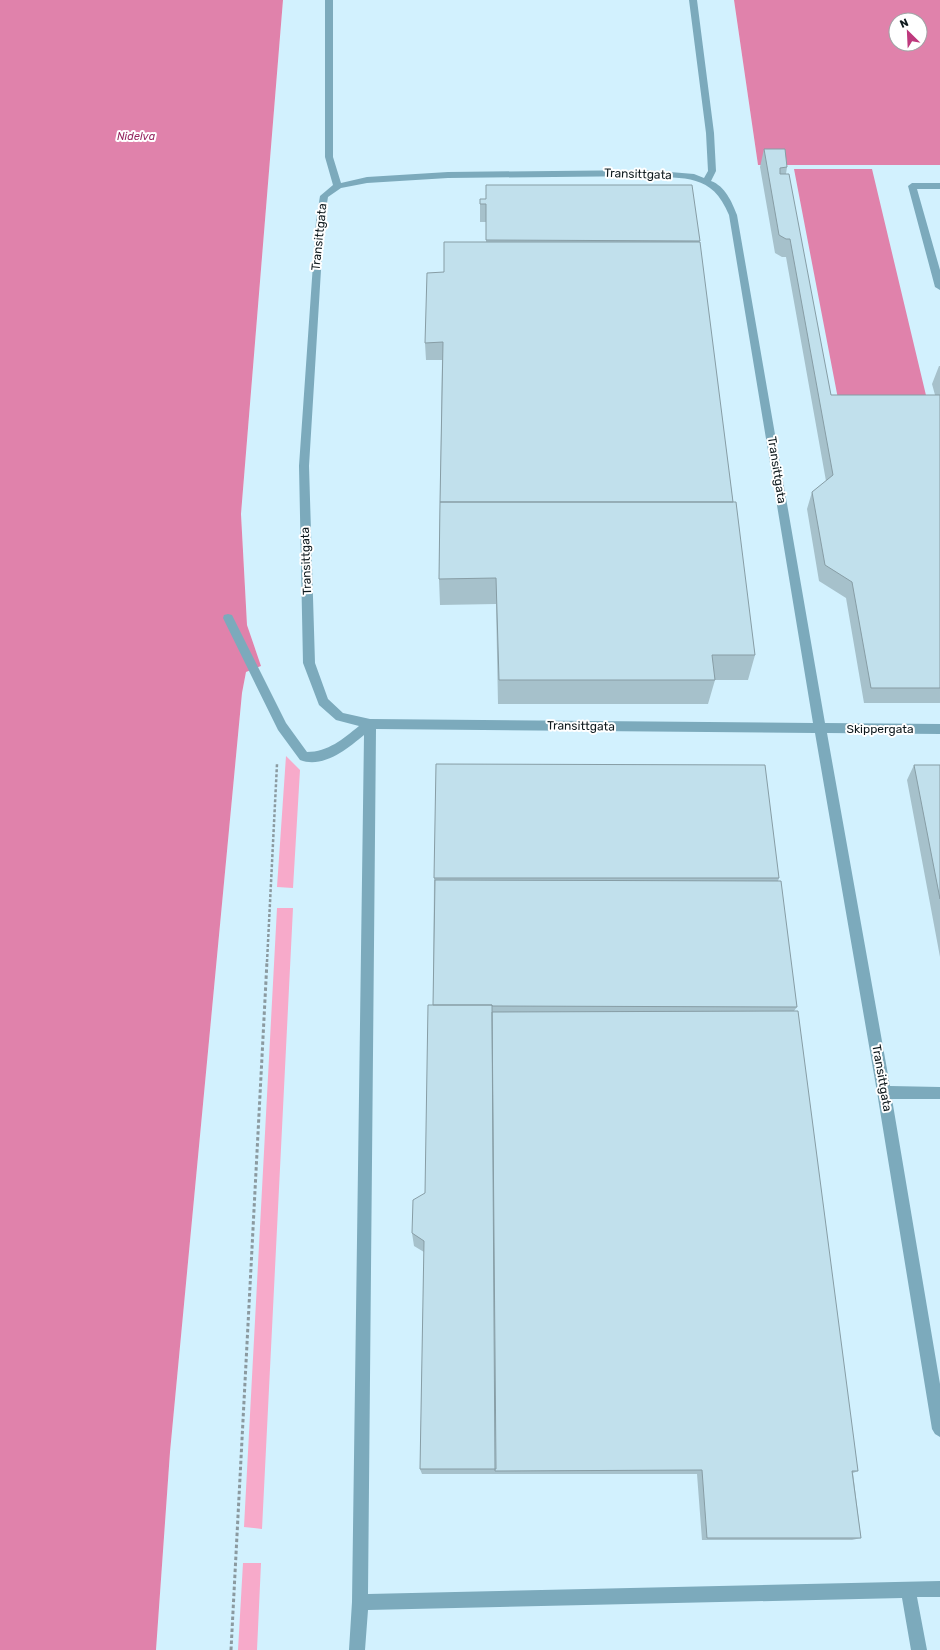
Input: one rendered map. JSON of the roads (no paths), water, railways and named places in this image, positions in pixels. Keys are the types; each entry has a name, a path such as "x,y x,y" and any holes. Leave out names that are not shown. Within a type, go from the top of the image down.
{"street":[{"path":"329,0 328,157 338,186"},
{"path":"694,0 710,133 712,171 706,182"},
{"name":"Transittgata","path":"820,728 370,724 340,717 323,702 310,663 304,466 310,349 324,196 338,186 367,180 440,175 646,173 694,177 714,185 727,200 733,215 820,728 884,1092 940,1429"},
{"path":"940,186 912,186 940,287"},
{"path":"228,618 282,729 291,743 304,757 317,757 338,749 370,724"},
{"path":"357,1650 360,1602 370,724"},
{"name":"Skippergata","path":"820,728 940,729"},
{"path":"884,1092 940,1093"},
{"path":"908,1589 919,1650"},
{"path":"360,1602 940,1589"}],"water":[{"name":"Nidelva","path":"0,0 283,0 241,514 247,625 261,666 246,672 242,693 170,1452 156,1650 0,1650"},
{"path":"734,0 940,0 940,165 758,165"},
{"path":"794,169 872,169 940,454 870,566"}]}
